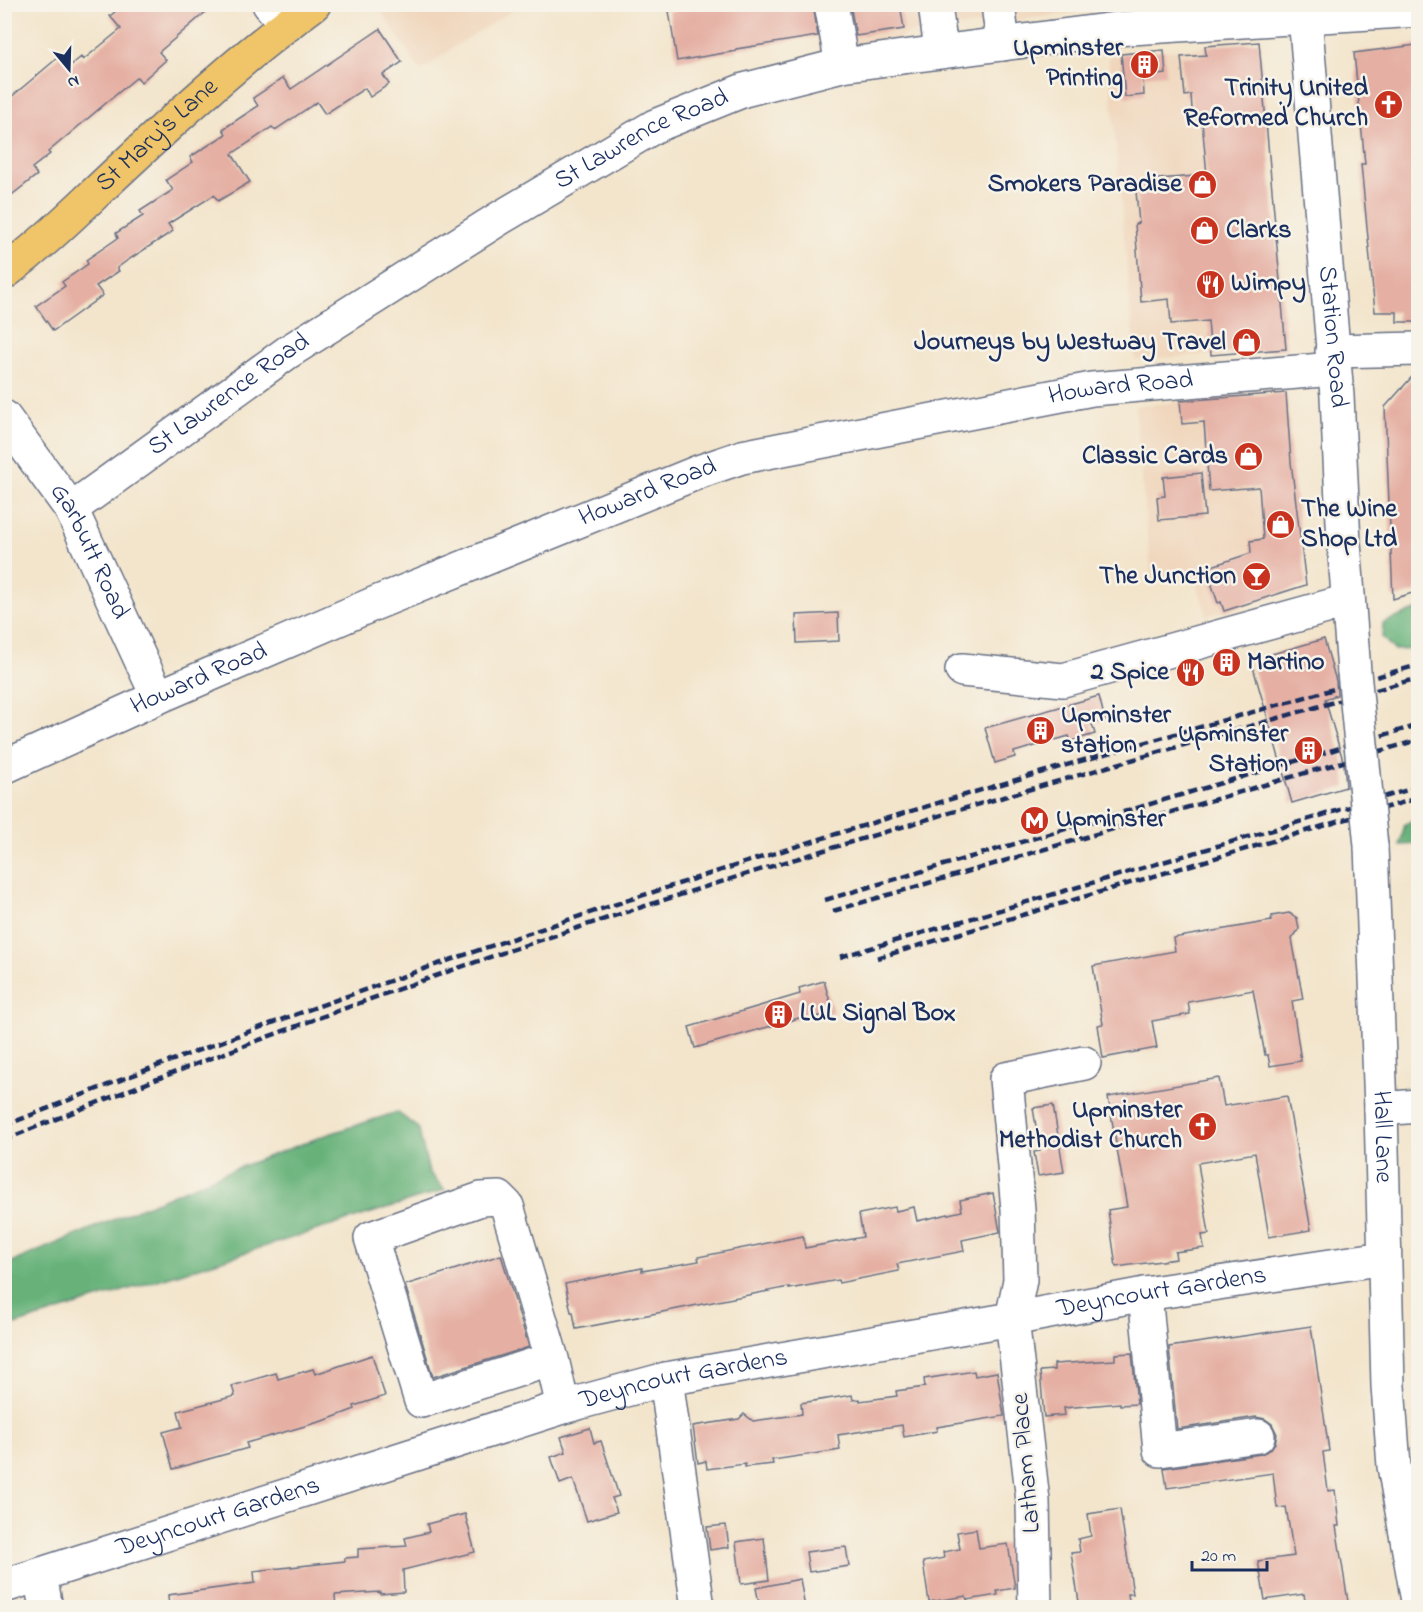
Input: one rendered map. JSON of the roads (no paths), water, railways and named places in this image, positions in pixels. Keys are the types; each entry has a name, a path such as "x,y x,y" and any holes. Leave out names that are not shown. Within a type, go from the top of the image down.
{"main road":[{"name":"St Mary's Lane","path":"4,273 34,251 241,60 278,14 314,4"}],"street":[{"path":"831,4 842,65"},
{"path":"935,4 941,51"},
{"path":"998,4 1003,44"},
{"name":"St Lawrence Road","path":"71,509 288,352 500,218 655,126 744,90 842,65 1115,29 1304,10 1419,10"},
{"name":"Station Road","path":"1304,10 1333,360 1354,672"},
{"name":"Howard Road","path":"4,767 158,697 372,605 701,471 742,457 1092,389 1419,349"},
{"name":"Garbutt Road","path":"4,417 71,509 158,697"},
{"path":"962,670 1063,680 1348,601"},
{"name":"Hall Lane","path":"1354,672 1371,846 1388,1386 1394,1466 1419,1601"},
{"name":"Latham Place","path":"1035,1608 1033,1501 1012,1319 1020,1280 1018,1209 1006,1079 1084,1063"},
{"path":"1381,1109 1419,1106"},
{"path":"552,1359 421,1401 372,1238 481,1199 499,1198 507,1206 552,1359 563,1407"},
{"name":"Deyncourt Gardens","path":"4,1586 563,1407 666,1379 1145,1294 1384,1258"},
{"path":"1145,1294 1160,1450 1258,1436"},
{"path":"666,1379 698,1608"},
{"path":"40,1575 46,1608"}],"railway":[{"path":"4,1126 327,1003 653,892 940,802 1418,665"},
{"path":"4,1140 283,1031 565,932 884,832 1418,678"},
{"path":"825,900 1418,725"},
{"path":"833,911 1418,740"},
{"path":"840,957 1418,787"},
{"path":"877,958 1418,798"}],"place":[{"name":"Upminster Printing","path":"1144,64"},
{"name":"Trinity United Reformed Church","path":"1389,104"},
{"name":"Smokers Paradise","path":"1203,185"},
{"name":"Clarks","path":"1205,231"},
{"name":"Wimpy","path":"1210,284"},
{"name":"Journeys by Westway Travel","path":"1247,343"},
{"name":"Classic Cards","path":"1249,457"},
{"name":"The Wine Shop Ltd","path":"1280,525"},
{"name":"The Junction","path":"1257,577"},
{"name":"Martino","path":"1226,663"},
{"name":"2 Spice","path":"1190,673"},
{"name":"Upminster station","path":"1040,731"},
{"name":"Upminster Station","path":"1309,750"},
{"name":"Upminster","path":"1035,820"},
{"name":"LUL Signal Box","path":"779,1014"},
{"name":"Upminster Methodist Church","path":"1203,1126"}]}
